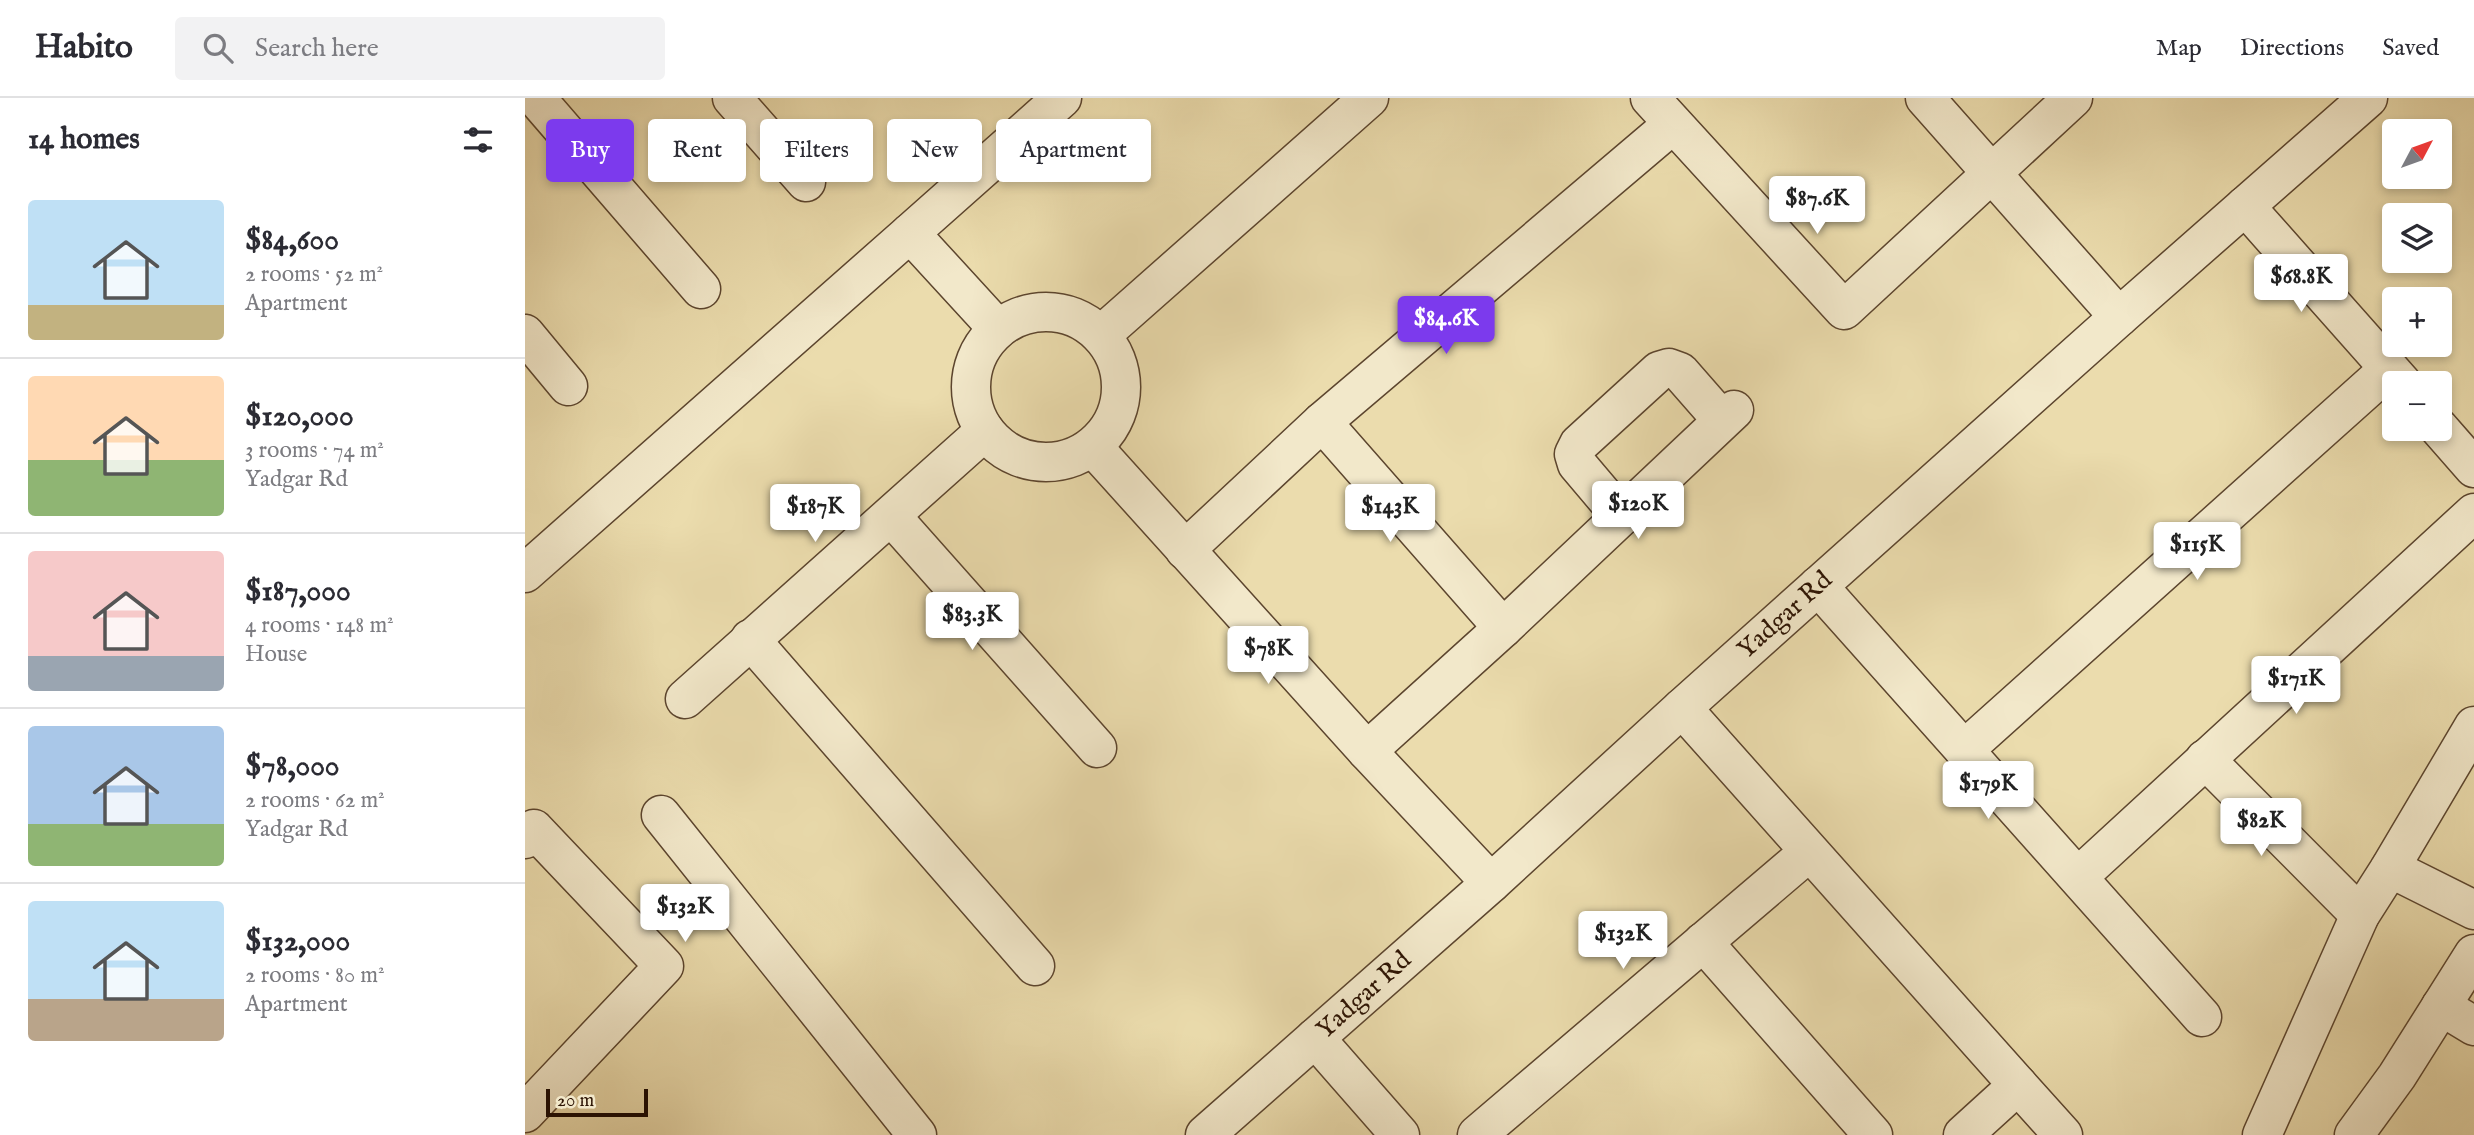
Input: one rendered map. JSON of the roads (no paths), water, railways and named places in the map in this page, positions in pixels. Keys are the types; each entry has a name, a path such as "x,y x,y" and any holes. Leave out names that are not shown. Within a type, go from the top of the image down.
{"street":[{"path":"536,98 701,289"},
{"path":"732,98 760,130"},
{"path":"525,573 1062,98"},
{"path":"1101,335 1369,98"},
{"path":"1925,98 2119,317"},
{"path":"1185,550 1662,111 1844,310 2073,98"},
{"name":"Yadgar Rd","path":"1205,1135 1491,883 1682,708 2119,317 2368,98"},
{"path":"2245,206 2391,371"},
{"path":"909,233 998,329"},
{"path":"1039,312 1062,313 1083,321 1101,335 1115,356 1121,381 1120,406 1110,429 1093,447 1071,458 1048,462 1024,459 1002,448 985,431 975,411 971,389 974,367 983,346 998,329 1017,318 1039,312"},
{"path":"525,334 568,386"},
{"path":"1367,751 1503,628 1728,415 1679,372 1669,368 1659,371 1579,444 1574,454 1577,464 1621,516"},
{"path":"1964,750 2382,387"},
{"path":"1322,422 1503,628"},
{"path":"685,699 750,639 892,517 985,431"},
{"path":"2450,441 2474,468"},
{"path":"1093,447 1367,751 1491,883"},
{"path":"2078,877 2474,513"},
{"path":"892,517 1097,748"},
{"path":"1818,586 2203,1017"},
{"path":"750,639 1035,965"},
{"path":"1682,708 2063,1135"},
{"path":"2262,1135 2360,915 2391,868 2474,726"},
{"path":"2205,760 2360,915"},
{"path":"661,816 917,1135"},
{"path":"525,839 534,829 664,966 525,1113"},
{"path":"1476,1135 1809,852"},
{"path":"2391,868 2474,909"},
{"path":"1703,942 1873,1135"},
{"path":"2354,1135 2397,1076 2474,954"},
{"path":"2441,1006 2474,1026"},
{"path":"1315,1038 1400,1135"},
{"path":"1963,1135 2018,1085"}]}
